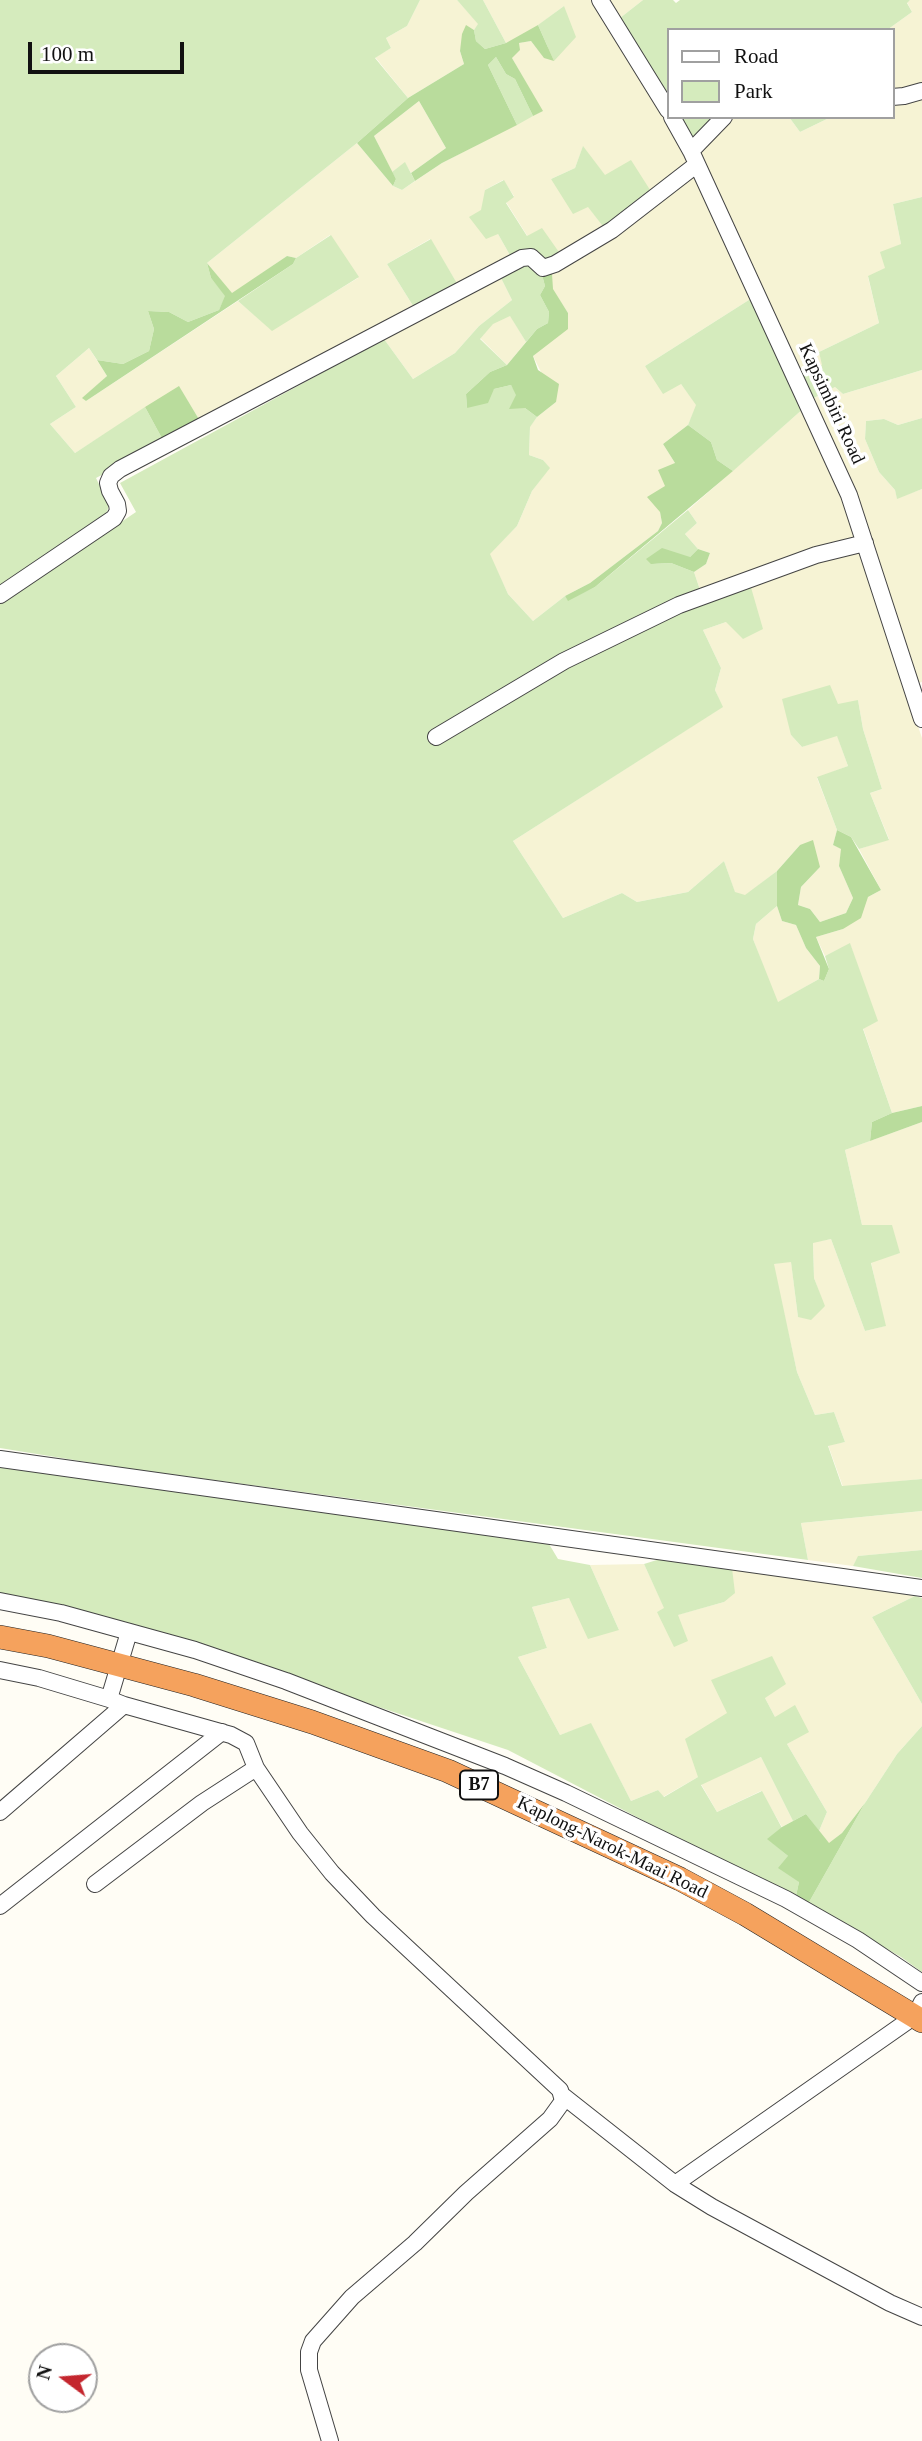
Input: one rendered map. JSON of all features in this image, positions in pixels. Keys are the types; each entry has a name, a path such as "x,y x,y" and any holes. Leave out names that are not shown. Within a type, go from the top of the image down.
{"highway":[{"name":"Kaplong-Narok-Maai Road","path":"0,1637 120,1664 312,1722 448,1771 614,1847 745,1914 920,2013"}],"street":[{"path":"600,0 666,107"},
{"path":"894,97 922,91"},
{"name":"Kapsimbiri Road","path":"673,119 694,158 840,474 917,691 922,719"},
{"path":"0,595 114,518 118,511 117,504 108,483 111,476 120,469 522,258 531,257 542,268 555,264 612,230 694,158 723,119"},
{"path":"436,737 564,661 668,610 816,555 865,543"},
{"path":"0,1459 922,1588"},
{"path":"0,1601 61,1613 195,1650 493,1761 786,1899 878,1953 922,1983"},
{"path":"0,1812 117,1702 120,1664 129,1632"},
{"path":"0,1670 39,1678 222,1732 246,1743 256,1768 300,1833 355,1897 551,2081 562,2095 676,2184 712,2207 878,2297 922,2317"},
{"path":"312,1722 320,1695"},
{"path":"0,1906 222,1732"},
{"path":"95,1884 202,1803 256,1768"},
{"path":"614,1847 624,1821"},
{"path":"676,2184 920,2013"},
{"path":"330,2441 309,2370 308,2359 313,2341 352,2297 540,2129 556,2112 563,2101 562,2095"}],"shaded area":[{"path":"420,0 457,0 479,24 474,30 466,26 460,51 464,64 408,98 375,57 391,48 386,38 407,26"},
{"path":"483,0 593,0 663,110 690,159 688,166 652,193 605,176 583,147 575,168 551,179 588,206 605,229 561,255 528,237 506,202 514,196 503,180 485,190 498,234 511,257 458,285 430,239 387,264 415,309 200,421 179,387 75,453 50,424 76,407 56,376 89,348 107,376 83,398 86,401 238,301 272,330 358,278 330,235 296,258 287,256 232,294 207,263 357,143 393,186 402,190 442,163 542,111 512,58 518,43 531,41 544,57 564,6 528,33 506,43"},
{"path":"608,0 643,0 620,18"},
{"path":"922,0 922,86 894,91 894,28 890,28 912,12 907,2"},
{"path":"922,97 922,197 893,204 901,244 886,268 868,277 879,323 819,352 823,365 800,374 701,161 702,145 731,119 790,119 800,132 827,119 894,119 894,103"},
{"path":"419,101 446,148 411,173 405,163 392,172 374,136"},
{"path":"695,174 752,298 645,366 681,384 697,405 688,425 663,444 675,463 665,486 660,512 662,523 658,531 590,583 565,596 533,621 508,594 489,554 517,526 532,491 549,468 543,460 529,455 530,426 556,402 533,356 568,313 552,289 552,274 617,236"},
{"path":"499,274 512,300 479,326 455,353 413,379 384,339"},
{"path":"510,315 526,342 507,365 480,338 493,323"},
{"path":"922,370 922,418 898,425 884,419 866,421 865,439 879,472 895,490 897,498 922,489 922,682 917,683 812,399 835,387 843,394"},
{"path":"804,408 839,484 856,538 701,593 694,572 706,564 710,553 698,549 685,534 697,523 688,510"},
{"path":"859,552 922,738 922,1106 892,1113 863,1028 877,1021 850,944 825,956 816,937 843,929 868,897 881,890 859,849 889,839 870,793 882,789 863,729 858,700 791,735 802,747 837,735 848,766 817,778 837,830 833,845 842,849 839,866 853,898 846,913 820,922 810,909 798,905 801,887 820,867 800,845 777,871 745,896 735,893 724,861 688,892 637,902 622,893 563,918 513,841 722,707 715,690 721,668 703,630 726,622 750,584 814,561"},
{"path":"777,906 782,921 796,925 806,948 820,966 819,979 777,1003 753,939 756,924"},
{"path":"922,1122 922,1479 843,1487 828,1445 845,1442 834,1412 815,1415 797,1372 773,1264 791,1261 798,1317 824,1306 814,1278 813,1242 831,1239 865,1331 885,1326 871,1262 899,1253 862,1225 845,1150"},
{"path":"922,1511 922,1550 859,1556 853,1566 808,1560 801,1523"},
{"path":"644,1564 665,1609 657,1612 677,1615 724,1602 732,1568 795,1574 915,1596 872,1617 922,1704 922,1726 897,1754 842,1833 829,1844 819,1831 827,1812 787,1744 808,1731 775,1717 765,1698 727,1713 698,1777 663,1797 658,1790 631,1801 591,1724 560,1735 518,1657 547,1648 532,1607 569,1598 619,1630 590,1565"},
{"path":"761,1757 793,1821 782,1827 761,1791 717,1812 701,1784"}],"green space":[{"path":"0,0 420,0 407,26 386,38 391,48 375,58 408,98 357,143 207,263 211,278 226,296 219,310 188,322 169,312 148,311 154,329 149,351 123,364 97,360 89,348 56,376 76,407 50,424 75,453 145,407 164,442 96,478 109,505 105,518 0,586"},
{"path":"457,0 483,0 506,43 485,49 476,41 474,30 478,24"},
{"path":"643,0 673,0 676,3 680,0 910,0 907,3 912,12 890,28 666,28 666,95 620,18"},
{"path":"564,6 576,37 554,61 538,25"},
{"path":"466,25 474,30 476,41 485,49 506,43 538,25 554,61 544,58 531,41 519,43 520,50 512,58 543,111 533,116 515,79 506,74 496,57 488,65 517,125 442,163 415,181 411,173 446,148 419,101 374,136 396,179 393,186 357,143 408,98 464,64 460,51"},
{"path":"496,57 506,74 515,79 533,116 517,125 488,65"},
{"path":"681,119 716,119 693,140"},
{"path":"790,119 827,119 800,132"},
{"path":"583,146 605,175 631,160 652,193 605,229 588,207 573,214 551,179 575,168"},
{"path":"405,162 415,181 402,190 393,186 396,179 392,172"},
{"path":"504,180 514,197 506,203 527,236 542,228 561,255 547,263 511,257 498,234 486,239 469,217 481,210 485,190"},
{"path":"922,197 922,370 843,394 835,387 812,399 800,374 822,365 819,352 879,323 868,276 885,268 880,252 901,244 893,204"},
{"path":"331,235 359,277 272,331 238,301 293,264 296,258"},
{"path":"431,239 458,285 415,309 387,264"},
{"path":"287,256 296,258 293,264 86,401 82,398 107,376 97,360 123,364 149,351 154,329 148,311 169,312 188,322 219,310 225,296 211,278 207,263 232,293"},
{"path":"522,261 541,271 545,286 540,295 549,312 548,323 537,329 526,342 510,316 493,324 480,339 507,365 490,372 466,394 467,408 494,389 511,385 525,408 537,417 530,427 529,455 543,460 550,468 532,491 517,526 490,554 508,594 533,621 565,596 568,600 595,587 688,510 697,523 685,534 698,549 690,557 651,564 671,563 694,572 701,593 607,643 750,584 763,629 743,639 726,622 703,630 721,668 715,690 723,707 513,841 563,918 622,893 637,902 688,892 724,861 735,892 745,895 777,871 777,906 756,924 753,939 778,1002 819,979 824,981 829,969 825,956 850,943 878,1021 863,1029 892,1113 872,1122 870,1141 845,1150 862,1225 892,1225 900,1253 871,1263 886,1326 865,1331 831,1239 813,1243 814,1278 825,1306 811,1320 798,1317 791,1262 774,1264 797,1372 815,1415 834,1412 845,1442 828,1446 842,1486 922,1479 922,1511 801,1523 808,1560 117,1467 0,1448 0,604 136,512 120,483 384,339 413,379 455,353 479,326 512,300 499,274"},
{"path":"541,271 552,274 553,289 568,313 568,329 533,356 538,370 559,384 556,402 537,417 525,408 509,409 516,395 511,385 494,389 488,403 467,408 466,394 490,372 507,365 537,329 548,323 549,312 540,295 545,286"},
{"path":"752,298 804,408 733,471 717,460 711,442 688,425 696,405 681,384 663,394 645,366"},
{"path":"179,386 200,421 164,442 145,407"},
{"path":"922,418 922,489 897,499 895,490 879,472 865,439 866,421 884,419 898,425"},
{"path":"688,425 711,442 717,460 733,471 595,587 568,601 565,596 590,583 658,531 662,523 660,512 647,497 665,486 658,470 675,463 663,444"},
{"path":"662,548 690,557 698,549 710,553 706,564 694,572 671,563 651,564 646,559"},
{"path":"830,685 838,704 858,700 863,729 882,789 870,793 889,840 859,849 851,837 837,830 817,777 848,766 837,736 802,747 791,735 782,699"},
{"path":"837,830 851,837 881,890 868,897 861,918 843,929 816,937 829,969 824,981 819,979 820,966 806,948 796,925 782,921 777,906 777,871 800,845 813,840 820,867 801,887 798,905 810,909 820,922 846,913 853,898 839,866 841,849 833,845"},
{"path":"922,1106 922,1122 870,1141 872,1122 892,1113"},
{"path":"0,1465 549,1544 558,1559 590,1565 619,1630 588,1639 569,1598 532,1607 547,1648 518,1657 560,1735 591,1723 631,1801 658,1790 664,1797 698,1777 685,1739 727,1713 711,1680 772,1656 786,1684 765,1698 775,1717 795,1705 809,1732 787,1744 827,1812 819,1831 806,1814 793,1821 761,1757 701,1785 717,1812 762,1791 782,1828 768,1839 788,1856 799,1882 796,1896 508,1750 105,1616 0,1596"},
{"path":"922,1550 922,1578 853,1566 858,1556"},
{"path":"660,1559 732,1568 735,1593 724,1602 678,1615 688,1641 674,1647 657,1612 664,1608 644,1564"},
{"path":"915,1596 922,1598 922,1704 872,1617"},
{"path":"922,1726 922,1972 901,1957 808,1904 865,1803 897,1754"},
{"path":"865,1803 808,1904 796,1896 799,1882 778,1868 788,1856 767,1839 806,1814 829,1843 842,1833"}]}
